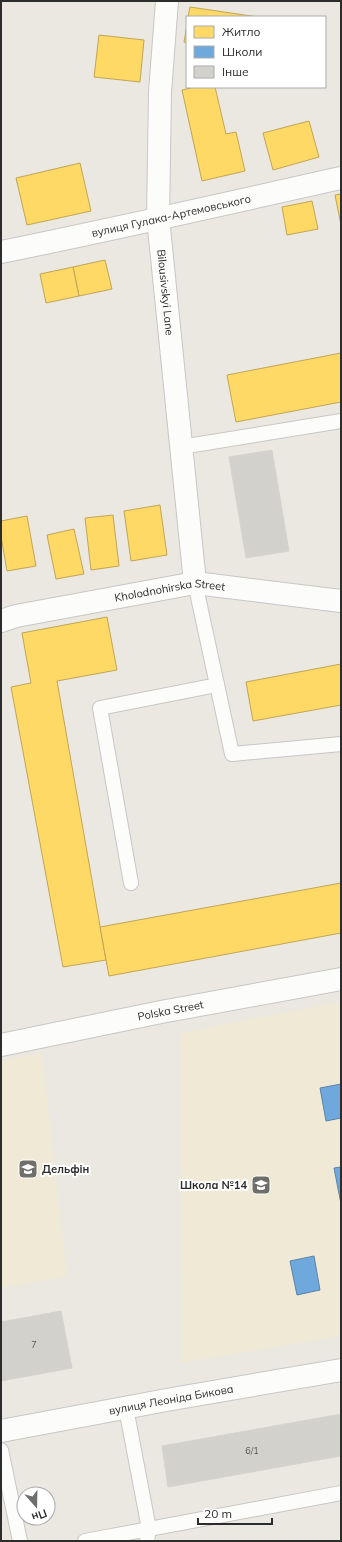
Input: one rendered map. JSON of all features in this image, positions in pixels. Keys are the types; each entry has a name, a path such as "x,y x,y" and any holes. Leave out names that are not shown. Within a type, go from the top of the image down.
{"street":[{"name":"Bilousivskyi Lane","path":"167,1 160,92 158,218 195,583"},
{"name":"вулиця Гулака-Артемовського","path":"1,252 102,232 158,218 341,178"},
{"name":"Kholodnohirska Street","path":"1,621 16,616 195,583 341,601"},
{"name":"Polska Street","path":"1,1045 161,1012 341,979"},
{"name":"вулиця Леоніда Бикова","path":"1,1431 341,1370"}],"lane":[{"path":"181,447 341,421"},
{"path":"195,583 232,754 341,744"},
{"path":"131,883 100,708 217,686"},
{"path":"126,1408 148,1535"},
{"path":"1,1450 20,1541"},
{"path":"85,1541 148,1535 341,1493"}],"shaded area":[{"name":"Школа №14","path":"341,1002 341,1336 181,1363 180,1033"},
{"name":"Дельфін","path":"42,1053 67,1276 1,1288 1,1061"}],"building: Житло":[{"path":"190,7 251,16 188,16"},
{"path":"186,31 186,43 184,42"},
{"path":"99,35 144,40 140,82 94,77"},
{"path":"191,88 215,88 226,134 236,132 245,171 202,181 182,90"},
{"path":"309,121 319,157 273,170 263,133"},
{"path":"80,163 91,211 27,225 16,178"},
{"path":"341,194 341,225 335,195"},
{"path":"312,201 318,229 287,235 282,207"},
{"path":"105,260 112,289 79,296 73,267"},
{"path":"73,267 79,296 46,303 40,274"},
{"path":"341,353 341,402 236,422 227,375"},
{"path":"160,505 167,555 131,561 124,511"},
{"path":"113,515 119,566 91,570 85,518"},
{"path":"27,516 36,566 7,571 1,536 1,521"},
{"path":"74,529 84,574 56,579 47,535"},
{"path":"107,617 117,670 57,681 106,960 63,967 11,687 31,683 22,633"},
{"path":"341,664 341,705 253,721 246,682"},
{"path":"341,883 341,933 109,976 100,927"}],"building: Школи":[{"path":"341,1084 341,1118 326,1121 320,1088"},
{"path":"341,1167 341,1204 334,1168"},
{"path":"314,1256 320,1290 297,1295 290,1261"}],"building: Інше":[{"path":"272,450 289,551 246,558 229,457"},
{"path":"61,1311 72,1368 1,1381 1,1322"},
{"path":"341,1414 341,1456 168,1487 162,1446"}],"place":[{"name":"Дельфін","path":"28,1169"},
{"name":"Школа №14","path":"261,1185"}]}
